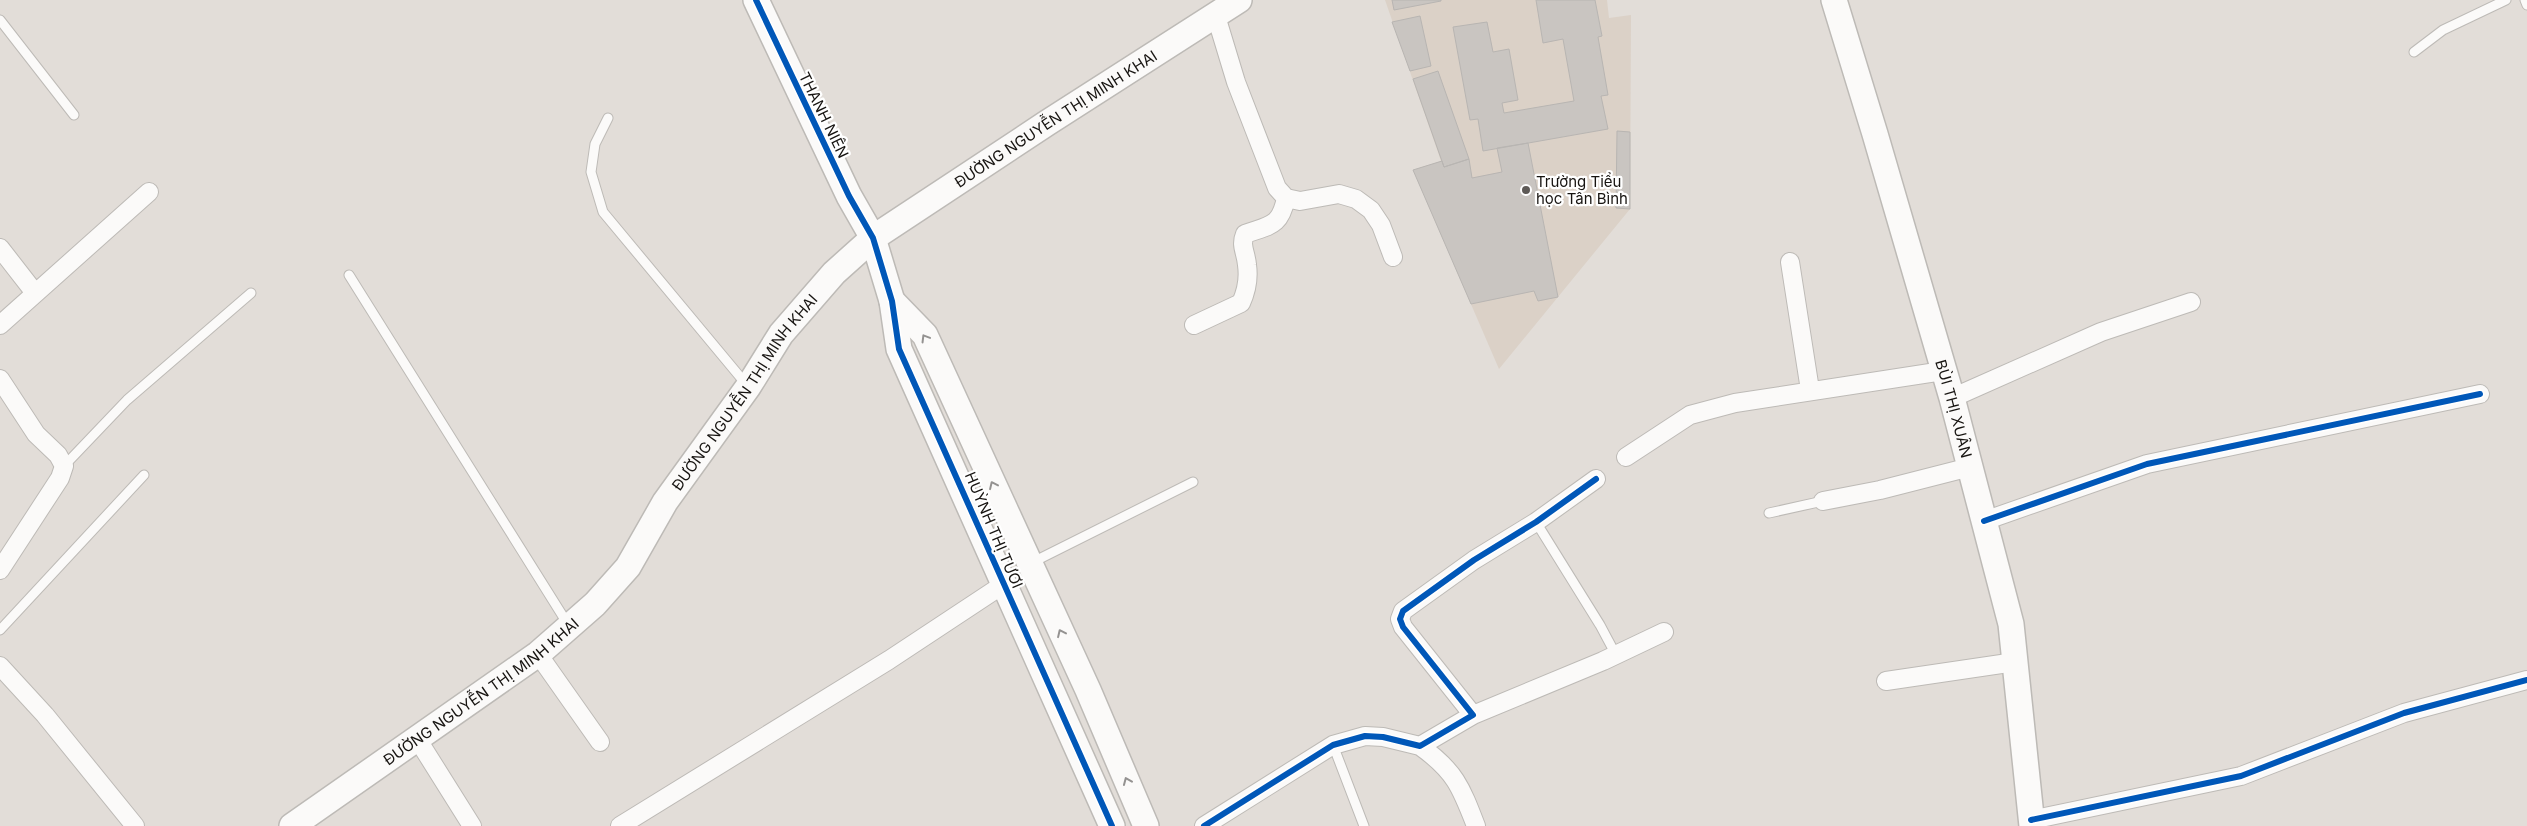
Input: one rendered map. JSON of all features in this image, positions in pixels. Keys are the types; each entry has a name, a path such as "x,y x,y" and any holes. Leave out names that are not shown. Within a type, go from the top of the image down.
{"main road":[{"name":"THANH NIÊN","path":"756,0 848,196 873,238"},
{"name":"ĐƯỜNG NGUYỄN THỊ MINH KHAI","path":"292,826 418,740 538,654 570,628 628,567 665,502 748,386 781,334 834,273 873,238 1047,122 1216,16 1238,0"},
{"name":"BÙI THỊ XUÂN","path":"1834,0 1873,125 1952,398 2011,624 2031,823"},
{"name":"HUỲNH THỊ TƯƠI","path":"873,238 892,301 900,349 1112,826"},
{"name":"HUỲNH THỊ TƯƠI","path":"892,301 925,335 1088,690 1146,826"},
{"path":"954,470 980,457"}],"street":[{"path":"1216,16 1236,82 1268,170 1277,188 1286,198 1300,201 1339,194 1356,199 1371,210 1382,225 1393,257"},
{"path":"0,325 148,192"},
{"path":"1194,325 1241,303 1247,289 1247,263 1241,243 1245,234 1278,221 1283,214 1286,198"},
{"path":"0,248 35,294"},
{"path":"1790,262 1810,390"},
{"path":"1952,398 2101,332 2191,302"},
{"path":"1626,457 1690,415 1735,403 1943,371"},
{"path":"0,379 36,434 58,455 64,466 60,478 0,570"},
{"path":"1984,521 2147,464 2480,394"},
{"path":"1823,501 1880,490 1970,467"},
{"path":"1472,715 1403,627 1400,619 1403,611 1474,560 1536,522 1596,479"},
{"path":"620,826 889,660 1004,584"},
{"path":"1420,746 1447,728 1472,715 1616,655 1664,632"},
{"path":"538,654 600,742"},
{"path":"1886,681 2015,662"},
{"path":"0,666 45,715 135,826"},
{"path":"2031,823 2241,776 2404,713 2527,680"},
{"path":"1204,826 1333,745 1365,736 1383,737 1420,746 1442,762 1458,783 1476,826"},
{"path":"418,740 472,826"}],"lane":[{"path":"2414,52 2443,30 2506,0"},
{"path":"2525,0 2527,5"},
{"path":"0,20 74,115"},
{"path":"608,118 596,144 591,172 603,212 748,386"},
{"path":"348,275 570,628"},
{"path":"64,466 127,400 250,293"},
{"path":"0,630 144,475"},
{"path":"1029,564 1193,482"},
{"path":"1769,513 1823,501"},
{"path":"1536,522 1616,655"},
{"path":"1333,745 1364,826"}],"shaded area":[{"name":"Trường Tiểu học Tân Bình","path":"1385,0 1607,0 1609,18 1631,15 1630,209 1499,369 1413,170 1441,161"}],"building":[{"path":"1392,0 1441,0 1441,1 1394,10"},
{"path":"1536,0 1595,0 1602,36 1598,37 1608,95 1601,96 1608,129 1483,151 1478,119 1470,120 1453,27 1487,22 1493,52 1509,49 1518,100 1502,103 1504,113 1574,101 1563,39 1543,43"},
{"path":"1420,16 1431,66 1410,71 1392,22"},
{"path":"1438,71 1469,159 1444,167 1413,79"},
{"path":"1617,131 1630,132 1630,209 1616,208"},
{"path":"1528,143 1558,297 1538,301 1534,291 1471,304 1413,170 1442,161 1444,167 1469,159 1472,178 1502,172 1497,148"}],"cycle path":[{"path":"756,0 849,196 873,238 892,301 899,349 1112,826"},
{"path":"1984,521 2147,464 2480,394"},
{"path":"1204,826 1333,745 1365,736 1383,737 1420,746 1473,715 1403,627 1400,619 1403,611 1474,560 1536,522 1596,479"},
{"path":"2031,820 2241,776 2404,713 2527,680"}],"place":[{"name":"Trường Tiểu học Tân Bình","path":"1526,190"}]}
